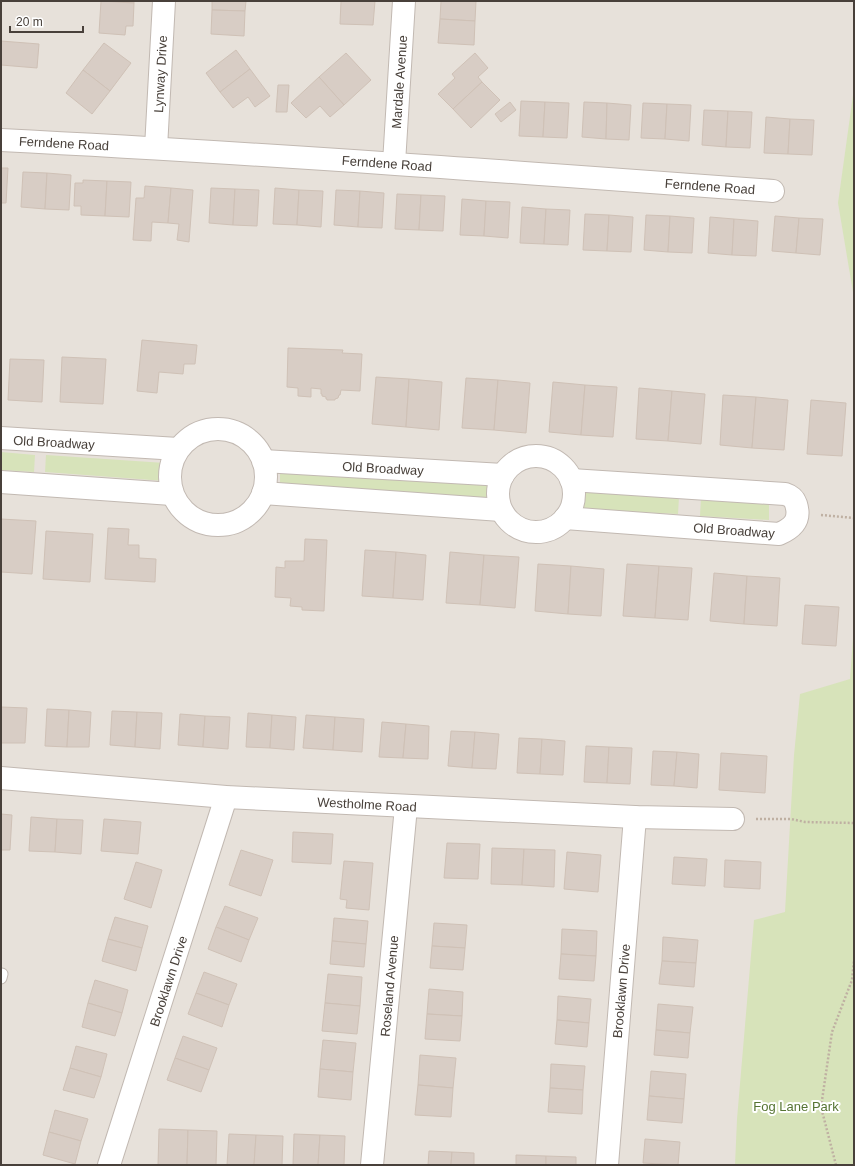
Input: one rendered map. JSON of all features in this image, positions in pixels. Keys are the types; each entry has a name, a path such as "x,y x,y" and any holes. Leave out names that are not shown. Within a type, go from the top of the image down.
{"street":[{"name":"Lynway Drive","path":"156,148 164,1"},
{"name":"Mardale Avenue","path":"394,163 404,1"},
{"name":"Ferndene Road","path":"1,140 394,163 772,191"},
{"path":"222,428 238,433 252,442 262,456 266,468 266,481 263,493 255,508 243,518 228,524 212,525 196,520 183,511 172,494 170,486 169,473 172,460 178,449 190,437 205,430 222,428"},
{"name":"Old Broadway","path":"1,438 178,449"},
{"path":"537,456 548,458 558,463 566,470 574,490 570,510 565,518 555,526 543,531 531,531 519,528 508,520 501,510 498,500 498,489 503,475 507,469 526,457 537,456"},
{"name":"Old Broadway","path":"263,461 503,475"},
{"path":"571,480 785,494 791,496 794,500 798,513"},
{"path":"1,482 172,494"},
{"path":"263,493 501,510"},
{"name":"Old Broadway","path":"565,518 779,534 786,531 796,521 798,513"},
{"name":"Westholme Road","path":"1,778 226,797 635,817 733,819"},
{"name":"Brooklawn Drive","path":"110,1165 226,797"},
{"name":"Roseland Avenue","path":"372,1165 406,807"},
{"name":"Brooklawn Drive","path":"607,1165 635,817"}],"lane":[{"path":"1,974 1,978"}],"path":[{"path":"798,513 854,518"},
{"path":"733,819 790,819 805,822 854,823"},
{"path":"836,1165 820,1107 832,1032 852,980 854,961"}],"shaded area":[{"path":"1,1 854,1 854,1165 1,1165"}],"green space":[{"path":"854,88 854,298 838,203"},
{"path":"1,452 35,455 34,472 1,470"},
{"path":"46,455 165,463 165,481 45,472"},
{"path":"280,471 489,485 488,495 490,503 280,489"},
{"path":"581,491 679,497 678,514 577,509 581,500"},
{"path":"701,498 769,503 769,520 700,516"},
{"name":"Fog Lane Park","path":"854,624 854,1165 735,1165 737,1119 754,920 785,912 794,755 800,694 850,679"}],"building":[{"path":"94,1 134,1 134,3"},
{"path":"101,1 134,3 133,26 126,26 125,35 99,33"},
{"path":"212,1 246,1 245,11 212,10"},
{"path":"341,1 375,1 373,25 340,24"},
{"path":"441,1 476,1 475,21 440,19"},
{"path":"212,10 245,11 244,36 211,34"},
{"path":"440,19 475,21 474,45 438,43"},
{"path":"1,41 39,44 37,68 1,65"},
{"path":"104,43 131,63 110,91 83,70"},
{"path":"236,50 250,69 220,92 206,73"},
{"path":"346,53 371,80 344,105 319,77"},
{"path":"475,53 488,68 478,77 482,82 453,109 438,94 455,78 452,74"},
{"path":"250,69 270,96 255,107 248,97 233,108 220,92"},
{"path":"83,70 110,91 92,114 66,93"},
{"path":"319,77 344,105 330,117 320,106 306,118 291,103"},
{"path":"482,82 500,100 471,128 453,109"},
{"path":"278,85 289,85 287,112 276,112"},
{"path":"521,101 545,102 543,137 519,136"},
{"path":"510,102 516,110 501,122 495,114"},
{"path":"545,102 569,103 567,138 543,137"},
{"path":"584,102 607,103 606,139 582,137"},
{"path":"607,103 631,105 629,140 606,139"},
{"path":"643,103 667,104 665,139 641,138"},
{"path":"667,104 691,105 689,141 665,139"},
{"path":"704,110 728,111 726,147 702,145"},
{"path":"728,111 752,112 750,148 726,147"},
{"path":"766,117 790,119 788,154 764,153"},
{"path":"790,119 814,120 812,155 788,154"},
{"path":"1,168 8,168 6,203 1,203"},
{"path":"23,172 47,173 45,209 21,207"},
{"path":"47,173 71,175 69,210 45,209"},
{"path":"83,180 107,181 105,216 81,215 81,206 74,206 75,183 83,183"},
{"path":"107,181 131,182 129,217 105,216"},
{"path":"145,186 171,188 168,223 152,222 151,241 133,240 136,198 144,198"},
{"path":"171,188 193,190 189,242 177,240 179,224 168,223"},
{"path":"211,188 235,189 233,225 209,223"},
{"path":"275,188 299,190 297,225 273,224"},
{"path":"235,189 259,190 257,226 233,225"},
{"path":"299,190 323,191 321,227 297,225"},
{"path":"336,190 360,191 358,227 334,225"},
{"path":"360,191 384,193 382,228 358,227"},
{"path":"397,194 421,195 419,230 395,229"},
{"path":"421,195 445,196 443,231 419,230"},
{"path":"462,199 486,201 484,236 460,235"},
{"path":"486,201 510,202 508,238 484,236"},
{"path":"522,207 546,209 544,244 520,243"},
{"path":"546,209 570,210 568,245 544,244"},
{"path":"585,214 609,215 607,251 583,250"},
{"path":"609,215 633,217 631,252 607,251"},
{"path":"646,215 670,216 668,252 644,250"},
{"path":"670,216 694,218 692,253 668,252"},
{"path":"775,216 799,218 796,253 772,251"},
{"path":"710,217 734,219 732,255 708,253"},
{"path":"799,218 823,219 820,255 796,253"},
{"path":"734,219 758,221 756,256 732,255"},
{"path":"142,340 197,345 195,364 184,364 183,374 159,372 157,393 137,391"},
{"path":"288,348 343,350 342,353 362,354 360,391 341,390 340,395 335,400 327,400 326,397 322,396 321,389 311,388 311,397 298,396 298,388 287,387"},
{"path":"62,357 106,359 103,404 60,402"},
{"path":"10,359 44,360 42,402 8,400"},
{"path":"376,377 409,379 406,427 372,424"},
{"path":"466,378 498,380 494,430 462,428"},
{"path":"409,379 442,382 439,430 406,427"},
{"path":"498,380 530,383 526,433 494,430"},
{"path":"553,382 585,385 581,435 549,432"},
{"path":"585,385 617,387 613,437 581,435"},
{"path":"639,388 672,391 668,441 636,439"},
{"path":"672,391 705,394 701,444 668,441"},
{"path":"723,395 756,397 752,448 720,445"},
{"path":"756,397 788,400 784,450 752,448"},
{"path":"811,400 846,403 842,456 807,454"},
{"path":"1,519 36,521 32,574 1,572"},
{"path":"108,528 129,529 128,545 139,545 139,558 156,559 155,582 105,579"},
{"path":"46,531 93,534 90,582 43,579"},
{"path":"305,539 327,540 324,611 302,610 302,607 290,606 291,598 275,597 276,567 285,568 285,561 304,561"},
{"path":"365,550 396,552 393,598 362,596"},
{"path":"396,552 426,555 423,600 393,598"},
{"path":"450,552 484,555 480,605 446,603"},
{"path":"484,555 519,557 515,608 480,605"},
{"path":"538,564 571,566 568,614 535,611"},
{"path":"627,564 659,566 655,618 623,616"},
{"path":"571,566 604,569 601,616 568,614"},
{"path":"659,566 692,568 688,620 655,618"},
{"path":"714,573 747,576 744,624 710,621"},
{"path":"747,576 780,578 777,626 744,624"},
{"path":"805,605 839,607 836,646 802,644"},
{"path":"1,707 27,708 25,743 1,743"},
{"path":"47,709 69,710 67,747 45,746"},
{"path":"69,710 91,712 89,747 67,747"},
{"path":"112,711 137,712 135,747 110,745"},
{"path":"137,712 162,713 160,749 135,747"},
{"path":"248,713 272,715 270,748 246,747"},
{"path":"180,714 205,716 203,747 178,745"},
{"path":"272,715 296,717 294,750 270,748"},
{"path":"306,715 335,717 333,750 303,748"},
{"path":"205,716 230,717 228,749 203,747"},
{"path":"335,717 364,719 362,752 333,750"},
{"path":"382,722 406,724 403,758 379,757"},
{"path":"406,724 429,726 428,759 403,758"},
{"path":"451,731 475,732 472,768 448,766"},
{"path":"475,732 499,734 496,769 472,768"},
{"path":"519,738 542,739 540,774 517,773"},
{"path":"542,739 565,741 563,775 540,774"},
{"path":"586,746 609,747 607,783 584,782"},
{"path":"609,747 632,748 630,784 607,783"},
{"path":"653,751 677,752 674,786 651,785"},
{"path":"677,752 699,754 697,788 674,786"},
{"path":"721,753 767,756 765,793 719,790"},
{"path":"1,814 12,815 10,850 1,850"},
{"path":"31,817 57,819 55,852 29,851"},
{"path":"57,819 83,820 81,854 55,852"},
{"path":"104,819 141,822 138,854 101,851"},
{"path":"293,832 333,834 331,864 292,862"},
{"path":"447,843 480,844 478,879 444,878"},
{"path":"492,848 524,849 522,885 491,884"},
{"path":"524,849 555,850 554,887 522,885"},
{"path":"241,850 273,860 261,896 229,885"},
{"path":"567,852 601,855 598,892 564,889"},
{"path":"674,857 707,859 705,886 672,884"},
{"path":"725,860 761,862 760,889 724,887"},
{"path":"344,861 373,863 369,910 346,908 347,900 340,899"},
{"path":"136,862 162,870 151,908 124,899"},
{"path":"225,906 258,918 249,940 216,927"},
{"path":"115,917 148,926 142,948 108,939"},
{"path":"334,918 368,921 366,944 332,941"},
{"path":"434,923 467,925 465,948 432,946"},
{"path":"216,927 249,940 241,962 208,949"},
{"path":"562,929 597,931 596,956 561,954"},
{"path":"663,937 698,940 696,963 662,961"},
{"path":"108,939 142,948 136,971 102,961"},
{"path":"332,941 366,944 364,967 330,964"},
{"path":"432,946 465,948 463,970 430,968"},
{"path":"561,954 596,956 594,981 559,979"},
{"path":"662,961 696,963 694,987 659,984"},
{"path":"204,972 237,984 229,1005 196,993"},
{"path":"328,974 362,977 360,1006 325,1003"},
{"path":"95,980 128,990 122,1013 88,1003"},
{"path":"429,989 463,992 462,1016 427,1014"},
{"path":"196,993 229,1005 222,1027 188,1014"},
{"path":"558,996 591,999 589,1023 557,1020"},
{"path":"88,1003 122,1013 115,1036 82,1027"},
{"path":"325,1003 360,1006 357,1034 322,1031"},
{"path":"658,1004 693,1007 690,1033 656,1030"},
{"path":"427,1014 462,1016 460,1041 425,1039"},
{"path":"557,1020 589,1023 587,1047 555,1044"},
{"path":"656,1030 690,1033 688,1058 654,1055"},
{"path":"183,1036 217,1048 209,1070 175,1058"},
{"path":"323,1040 356,1043 353,1072 320,1069"},
{"path":"76,1046 107,1054 101,1077 70,1068"},
{"path":"420,1055 456,1058 453,1088 418,1085"},
{"path":"175,1058 209,1070 201,1092 167,1080"},
{"path":"551,1064 585,1066 583,1090 550,1088"},
{"path":"70,1068 101,1077 94,1098 63,1090"},
{"path":"320,1069 353,1072 351,1100 318,1097"},
{"path":"651,1071 686,1074 684,1099 649,1096"},
{"path":"418,1085 453,1088 451,1117 415,1115"},
{"path":"550,1088 583,1090 582,1114 548,1112"},
{"path":"649,1096 684,1099 682,1123 647,1120"},
{"path":"55,1110 88,1119 81,1141 49,1132"},
{"path":"159,1129 188,1130 187,1165 158,1165"},
{"path":"188,1130 217,1131 216,1165 187,1165"},
{"path":"49,1132 81,1141 75,1164 43,1155"},
{"path":"229,1134 256,1135 254,1165 227,1165"},
{"path":"294,1134 320,1135 318,1165 293,1165"},
{"path":"256,1135 283,1136 282,1165 254,1165"},
{"path":"320,1135 345,1136 344,1165 318,1165"},
{"path":"645,1139 680,1142 678,1165 643,1163"},
{"path":"429,1151 452,1152 451,1165 428,1165"},
{"path":"452,1152 474,1153 474,1165 451,1165"},
{"path":"516,1155 546,1156 546,1165 516,1165"},
{"path":"546,1156 576,1157 576,1165 546,1165"}]}
